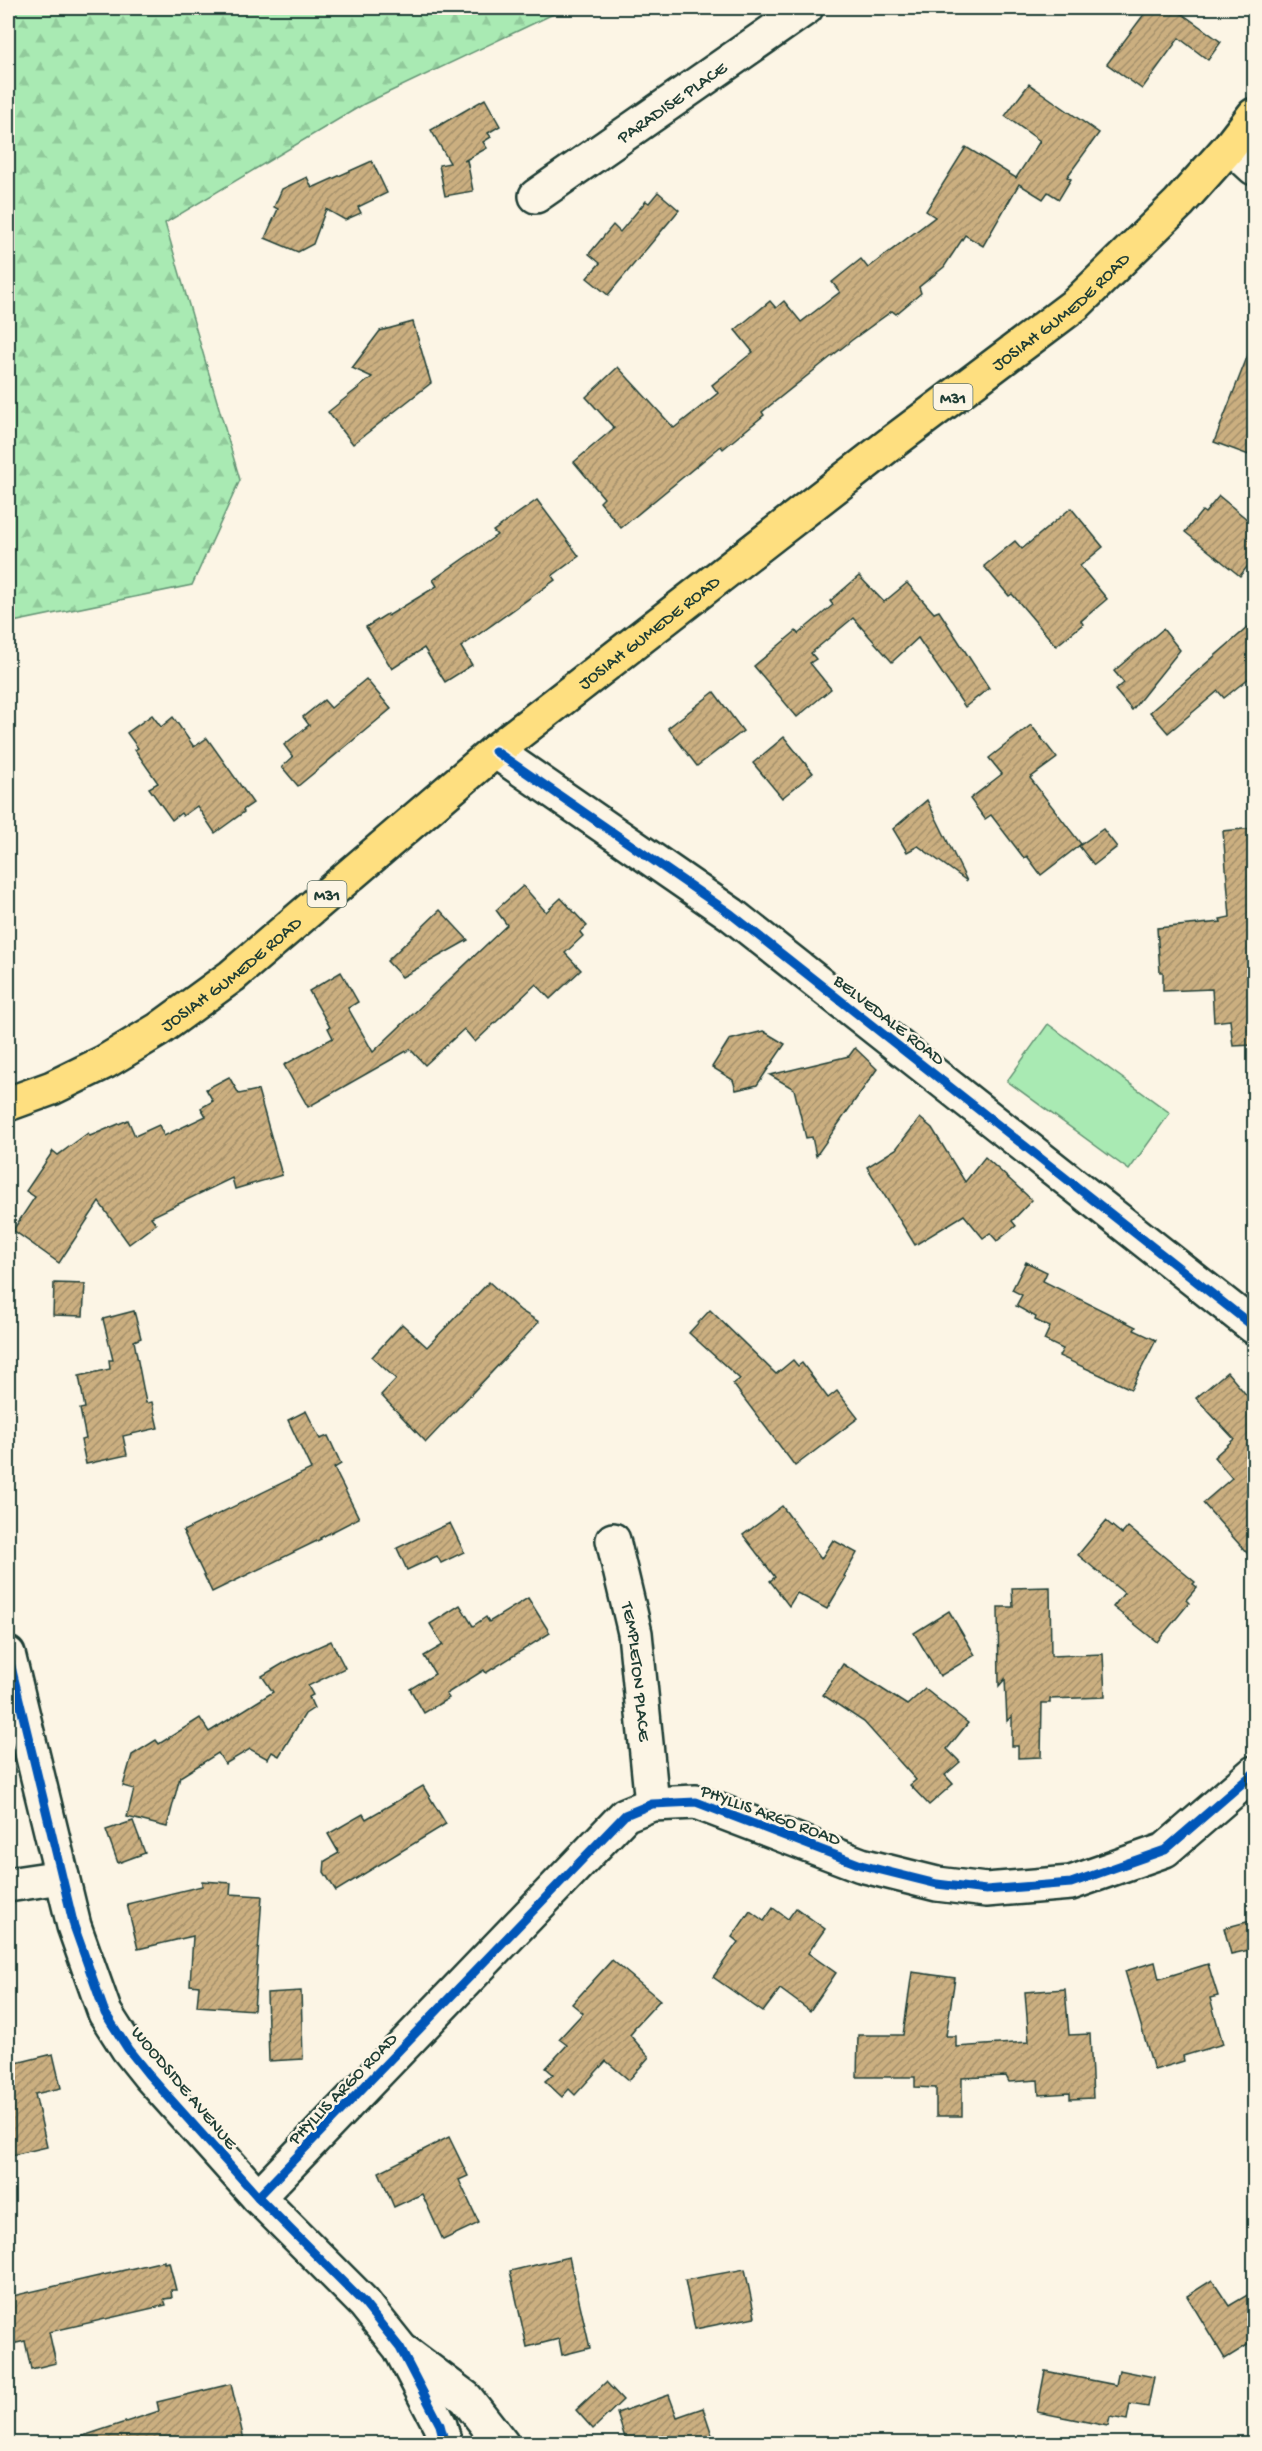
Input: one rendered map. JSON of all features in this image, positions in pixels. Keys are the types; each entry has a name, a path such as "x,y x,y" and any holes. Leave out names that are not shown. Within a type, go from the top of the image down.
{"main road":[{"name":"JOSIAH GUMEDE ROAD","path":"8,1104 52,1088 105,1062 232,976 495,751 894,441 1076,304 1179,203 1230,146 1254,115"}],"street":[{"name":"PARADISE PLACE","path":"536,196 806,8"},
{"path":"1230,146 1254,168"},
{"name":"BELVEDALE ROAD","path":"495,751 731,914 1254,1327"},
{"name":"TEMPLETON PLACE","path":"613,1540 635,1633 652,1804"},
{"name":"WOODSIDE AVENUE","path":"8,1654 74,1926 105,2013 128,2049 148,2074 258,2197 364,2302 400,2348 440,2424 445,2444"},
{"name":"PHYLLIS ARGO ROAD","path":"258,2197 625,1815 652,1804 696,1802 861,1864 937,1884 986,1890 1071,1882 1165,1850 1254,1773"},
{"path":"8,1885 62,1877"},
{"path":"400,2348 466,2398 502,2444"}],"green space":[{"path":"8,8 566,8 364,104 165,223 240,480 192,585 8,623"},
{"path":"1048,1024 1170,1113 1129,1170 1007,1081"}],"building":[{"path":"1174,8 1221,42 1208,60 1179,38 1142,89 1107,64 1145,13 1140,9"},
{"path":"1029,84 1099,133 1067,177 1071,179 1059,199 1048,192 1043,199 1019,184 983,246 965,235 944,267 919,287 921,293 896,314 892,311 852,340 762,412 764,415 723,449 721,446 621,528 600,502 604,498 574,462 614,428 586,397 618,367 674,428 718,393 712,385 753,352 735,330 770,301 776,308 784,301 801,322 840,292 832,282 861,259 868,268 935,217 926,211 966,147 1016,178 1040,141 1005,116"},
{"path":"485,99 500,126 488,133 491,137 483,142 487,148 464,161 467,160 473,191 445,196 439,165 450,163 431,130"},
{"path":"372,161 387,193 358,207 361,213 345,220 326,209 313,244 298,252 265,238 278,209 274,207 282,189 307,177 312,188"},
{"path":"658,192 679,210 608,295 587,278 600,263 589,254 613,225 620,232 646,201 649,203"},
{"path":"413,322 431,383 353,444 328,412 372,377 352,368 380,331"},
{"path":"1254,343 1254,457 1214,442"},
{"path":"1219,496 1254,525 1254,558 1240,576 1185,532 1202,511 1205,513"},
{"path":"537,500 579,556 552,576 555,580 461,647 472,665 445,682 424,648 392,669 366,627 437,586 433,580 497,535 493,531"},
{"path":"1071,508 1103,547 1080,566 1107,599 1081,621 1083,624 1056,646 1012,594 1009,596 984,566 1015,541 1022,549"},
{"path":"859,576 884,602 907,583 934,613 939,611 989,688 965,707 918,638 892,662 853,618 811,653 816,659 810,663 831,689 797,717 754,666 796,631 798,634 833,605 830,601"},
{"path":"1254,622 1254,674 1224,698 1218,691 1168,733 1150,712"},
{"path":"1163,629 1180,650 1132,710 1115,690 1124,683 1114,671"},
{"path":"366,679 391,709 298,786 282,767 293,757 284,745 309,725 303,717 324,700 331,708"},
{"path":"714,692 743,731 697,766 668,728"},
{"path":"152,715 161,727 173,717 194,747 207,738 253,803 215,833 197,806 183,816 181,813 172,820 149,788 158,783 135,750 138,748 127,733"},
{"path":"1031,725 1057,758 1030,778 1081,844 1041,875 1027,856 1024,858 991,815 985,819 970,799 1002,774 989,758"},
{"path":"784,737 813,773 782,798 753,763"},
{"path":"927,800 967,881 918,846 907,852 893,829"},
{"path":"1253,828 1254,1045 1233,1046 1230,1020 1214,1022 1212,989 1163,991 1163,972 1160,972 1157,928 1221,922 1220,919 1230,917 1223,831"},
{"path":"1103,829 1117,847 1094,865 1079,846"},
{"path":"523,886 546,912 561,898 587,926 580,932 583,936 565,953 581,970 550,999 536,984 475,1042 464,1029 425,1065 410,1049 308,1107 284,1065 333,1038 328,1028 330,1027 309,991 341,972 358,1002 348,1008 373,1052 507,925 496,910"},
{"path":"440,910 468,940 402,977 387,961"},
{"path":"763,1031 785,1044 757,1085 736,1090 733,1080 712,1067 729,1040"},
{"path":"855,1048 877,1069 816,1156 812,1137 806,1138 794,1089 770,1075 849,1056"},
{"path":"229,1077 239,1094 258,1090 282,1175 235,1189 232,1178 151,1217 156,1224 129,1244 99,1202 59,1263 13,1230 35,1197 26,1191 53,1151 58,1155 88,1133 90,1136 128,1120 135,1136 159,1125 164,1136 206,1116 201,1108 213,1101 206,1089"},
{"path":"920,1118 932,1128 965,1182 985,1157 1032,1200 1012,1221 1016,1226 997,1241 990,1233 983,1238 964,1215 915,1245 867,1167 896,1149"},
{"path":"1026,1262 1047,1272 1043,1281 1136,1327 1134,1330 1156,1340 1131,1389 1059,1356 1063,1349 1044,1340 1050,1327 1035,1320 1036,1317 1016,1306 1022,1295 1012,1290"},
{"path":"489,1282 521,1311 539,1322 426,1442 381,1395 396,1379 372,1357 402,1324 427,1347"},
{"path":"54,1283 85,1284 83,1316 53,1315"},
{"path":"710,1310 776,1374 793,1360 798,1366 802,1363 828,1398 837,1391 858,1418 795,1466 733,1384 740,1379 689,1333"},
{"path":"134,1311 141,1338 134,1341 146,1403 152,1402 158,1428 123,1436 127,1455 86,1464 81,1440 86,1439 80,1409 85,1408 79,1376 110,1369 109,1360 113,1360 103,1319"},
{"path":"1227,1372 1254,1404 1254,1561 1203,1503 1232,1478 1214,1457 1234,1439 1196,1398"},
{"path":"306,1411 320,1439 328,1436 341,1464 334,1468 359,1518 212,1592 183,1531 311,1469 288,1420"},
{"path":"782,1506 821,1559 833,1540 857,1553 827,1609 797,1593 789,1606 770,1581 775,1577 743,1535"},
{"path":"1106,1521 1122,1534 1128,1527 1195,1582 1193,1584 1197,1587 1186,1600 1189,1603 1157,1642 1113,1607 1124,1593 1078,1555"},
{"path":"450,1523 464,1552 441,1563 437,1556 407,1570 397,1548"},
{"path":"1050,1587 1051,1656 1103,1654 1105,1697 1050,1699 1050,1703 1042,1703 1041,1757 1018,1758 1018,1746 1012,1746 1012,1716 1007,1721 1005,1679 999,1686 998,1607 1013,1607 1012,1588"},
{"path":"528,1598 550,1633 486,1673 484,1670 446,1694 449,1698 424,1713 410,1689 435,1674 424,1656 443,1645 430,1624 460,1605 473,1626 486,1617 489,1622"},
{"path":"949,1611 975,1655 940,1676 914,1633"},
{"path":"331,1641 345,1668 308,1686 313,1695 309,1697 314,1708 305,1714 279,1756 272,1752 268,1759 250,1749 225,1764 218,1753 180,1777 167,1827 127,1817 134,1789 123,1786 132,1755 156,1740 159,1744 200,1718 209,1732 273,1692 262,1676 289,1660"},
{"path":"843,1664 907,1705 925,1689 968,1723 947,1749 960,1762 945,1775 953,1784 929,1805 910,1785 916,1780 864,1722 823,1695"},
{"path":"423,1786 446,1824 336,1891 324,1872 325,1861 339,1853 328,1834 363,1814 366,1819"},
{"path":"133,1821 145,1853 118,1863 106,1830"},
{"path":"202,1881 231,1883 230,1894 262,1896 254,2010 197,2006 199,1986 190,1985 193,1936 138,1949 127,1904 202,1886"},
{"path":"773,1908 788,1919 796,1908 825,1929 808,1953 836,1973 810,2011 780,1989 763,2012 713,1977 738,1942 732,1937 750,1911 764,1921"},
{"path":"1254,1920 1254,1949 1231,1954 1224,1928"},
{"path":"612,1960 660,2000 630,2035 649,2057 629,2080 606,2061 575,2095 569,2089 562,2097 545,2081 553,2074 546,2068 567,2045 559,2039 583,2013 572,2004"},
{"path":"1155,1962 1159,1979 1208,1964 1218,1996 1210,1998 1223,2044 1183,2056 1184,2061 1154,2070 1125,1971"},
{"path":"912,1972 955,1978 946,2036 956,2036 956,2047 1029,2042 1025,1992 1065,1989 1069,2035 1090,2034 1093,2098 1070,2099 1070,2093 1039,2095 1038,2080 1009,2082 1006,2076 962,2078 962,2116 936,2116 936,2088 915,2087 915,2077 857,2077 858,2035 903,2035"},
{"path":"301,1991 303,2059 269,2061 267,1993"},
{"path":"53,2054 61,2088 35,2094 47,2147 8,2156 8,2065"},
{"path":"449,2137 468,2176 459,2180 479,2223 443,2240 422,2194 394,2207 379,2172"},
{"path":"569,2257 590,2348 562,2355 559,2339 527,2347 510,2271"},
{"path":"164,2261 164,2263 169,2262 176,2290 171,2290 172,2298 164,2299 166,2305 49,2332 56,2363 31,2369 25,2341 8,2345 8,2297"},
{"path":"745,2269 755,2317 695,2329 685,2280"},
{"path":"1212,2280 1229,2306 1254,2291 1254,2341 1225,2359 1187,2296"},
{"path":"1119,2370 1154,2377 1148,2407 1130,2404 1127,2420 1110,2417 1108,2426 1037,2412 1045,2371 1116,2385"},
{"path":"606,2382 623,2400 593,2429 576,2410"},
{"path":"231,2384 245,2444 75,2444 74,2439 159,2411 157,2402"},
{"path":"669,2395 677,2417 703,2408 715,2444 627,2444 617,2413"}],"cycle path":[{"path":"495,751 731,914 1254,1327"},
{"path":"8,1654 74,1926 105,2013 128,2049 148,2074 258,2197 364,2303 400,2348 440,2425 445,2444"},
{"path":"258,2197 625,1815 652,1804 696,1802 861,1865 937,1884 986,1890 1071,1883 1165,1850 1254,1773"}]}
